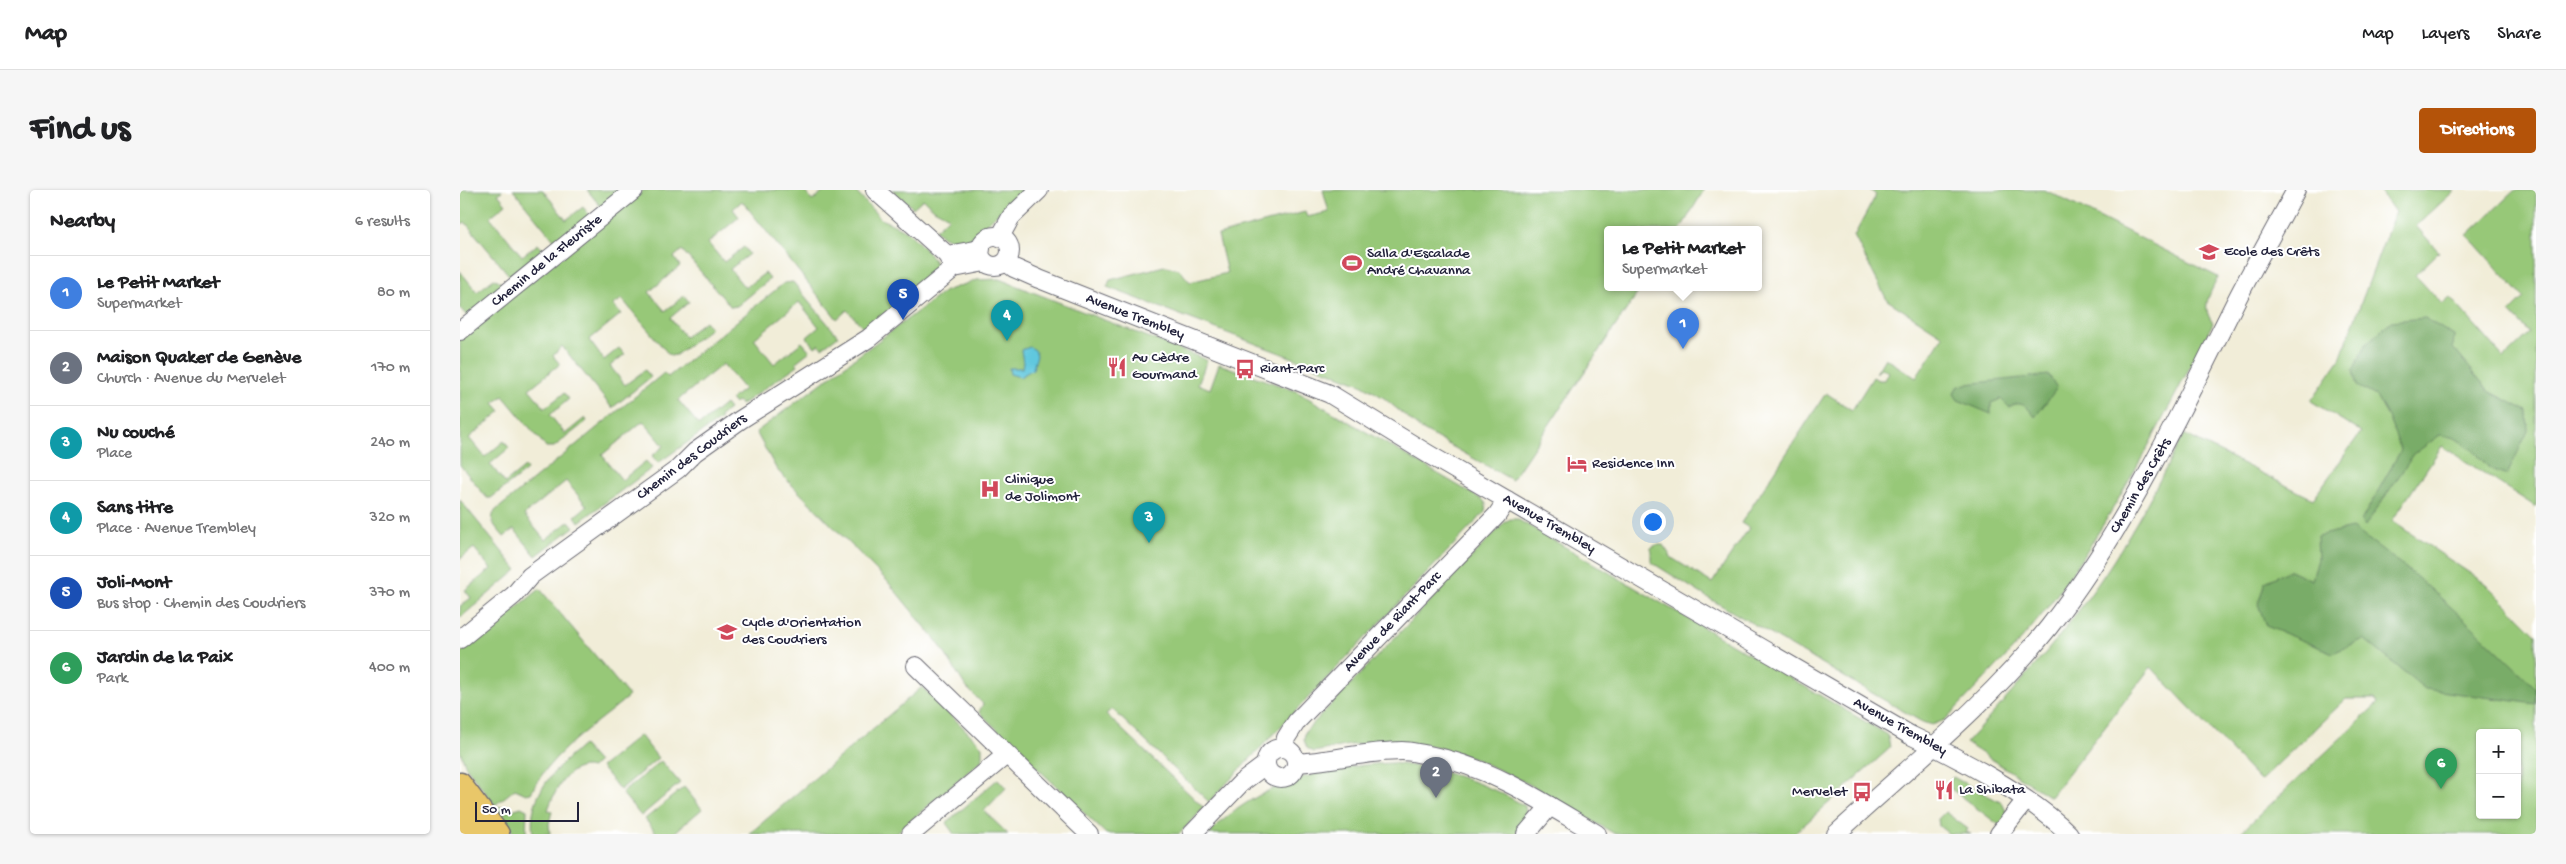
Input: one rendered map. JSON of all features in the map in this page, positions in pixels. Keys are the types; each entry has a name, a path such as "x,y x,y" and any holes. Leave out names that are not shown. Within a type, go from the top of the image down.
{"main road":[{"path":"460,784 498,834"},
{"path":"460,812 476,834"}],"street":[{"name":"Chemin de la Fleuriste","path":"460,331 634,190"},
{"path":"875,190 951,261 983,256"},
{"path":"983,256 985,240 1000,237 1011,217 1039,190"},
{"name":"Chemin des Crêts","path":"1836,834 1915,762 1935,747 2000,683 2049,627 2088,574 2126,514 2176,423 2236,302 2296,190"},
{"path":"983,256 994,266 1006,262 1010,248 1000,237"},
{"name":"Chemin des Coudriers","path":"460,640 514,595 530,576 678,469 695,452 740,420 869,338 951,261"},
{"name":"Avenue Trembley","path":"1006,262 1014,268 1039,279 1330,394 1910,735 1935,747 2026,800 2058,823 2069,834"},
{"name":"Avenue de Riant-Parc","path":"1284,747 1286,738 1297,721 1497,515 1508,500"},
{"path":"916,666 1089,834"},
{"path":"1284,747 1294,754 1296,763 1292,774 1282,778 1272,776 1266,765 1266,758 1272,750 1284,747"},
{"path":"1296,763 1314,762 1370,752 1405,751 1457,761 1497,777 1597,834"},
{"path":"911,834 1006,755"},
{"path":"1192,834 1241,783 1266,765"},
{"path":"1999,834 2026,800"},
{"path":"1526,834 1550,806"}],"green space":[{"path":"460,190 503,190 498,194 506,204 490,217 522,256 538,244 546,253 513,280 465,222 460,225"},
{"path":"513,190 543,190 566,220 583,207 591,217 557,244"},
{"path":"587,190 624,190 602,208"},
{"path":"644,190 804,190 812,201 826,190 854,190 881,219 907,231 928,252 940,270 865,329 847,310 837,319 742,201 733,209 739,217 708,243 724,262 744,247 749,254 730,269 745,288 765,273 770,279 737,306 731,307 682,250 674,257 680,266 649,292 665,311 684,296 689,302 670,318 685,337 705,321 711,328 676,355 670,356 622,299 613,305 621,314 589,340 604,360 619,348 625,354 610,366 625,385 645,370 651,377 612,408 562,346 553,356 560,364 529,389 545,408 564,393 569,399 550,415 565,434 585,418 587,421 554,447 546,447 503,396 494,403 501,411 469,438 485,457 504,441 509,448 490,464 505,483 525,467 527,470 491,498 487,498 460,465 460,339"},
{"path":"892,190 1023,190 964,245 944,237 935,230 949,217 934,209 923,199 913,208"},
{"path":"1323,190 1704,190 1682,226 1604,226 1604,291 1639,291 1512,480 1421,429 1384,398 1361,384 1107,287 1110,280 1164,266 1179,269 1190,282 1227,273 1218,235 1305,212 1307,217 1329,212"},
{"path":"1870,190 2045,190 2218,277 2209,295 2207,306 2209,317 2213,323 2158,428 2120,496 2079,563 2044,613 2003,660 1945,720 1932,725 1922,722 1705,596 1651,562 1651,548 1656,545 1663,545 1672,558 1712,583 1749,528 1741,523 1826,393 1852,410 1873,377 1878,380 1884,380 1888,372 1882,368 1876,373 1885,358 1916,378 1943,336 1887,300 1854,236 1876,195"},
{"path":"2379,190 2455,190 2416,226 2439,252 2415,275 2442,304 2450,297 2504,358 2530,333 2510,312 2524,298 2467,235 2515,190 2536,190 2536,507 2442,446 2392,521 2486,584 2536,634 2536,834 2239,834 2378,703 2375,699 2346,699 2260,781 2151,667 2050,797 1966,743 2008,697 2068,625 2105,574 2154,491 2184,434 2313,499 2361,432 2311,401 2340,359 2395,212"},
{"path":"460,271 477,292 494,279 498,280 505,287 468,317 460,308"},
{"path":"999,279 1207,360 1198,384 1210,389 1219,364 1296,391 1483,500 1486,504 1485,512 1209,802 1112,709 1106,714 1204,808 1179,834 1106,834 979,712 983,704 966,687 939,644 888,582 777,470 756,432 945,291 977,280"},
{"path":"793,282 838,336 822,348 819,344 815,347 807,337 819,327 799,302 754,339 774,364 802,342 810,351 796,362 798,365 741,405 738,401 735,404 731,399 744,389 723,364 678,400 699,425 725,404 729,409 720,416 721,419 658,463 652,456 664,446 643,421 602,455 622,480 646,461 652,468 579,522 575,516 587,506 566,481 524,515 545,540 569,521 574,527 536,556 514,529 504,537 496,528 492,518 495,511 664,373 668,377 784,283"},
{"path":"2425,318 2454,336 2453,348 2489,391 2527,411 2528,431 2507,475 2489,468 2474,451 2455,438 2440,435 2414,454 2365,526 2361,521 2401,450 2388,417 2376,396 2357,386 2353,370 2367,343 2391,321"},
{"path":"2049,375 2057,388 2035,417 2021,404 2009,407 2001,399 1991,403 1991,414 1958,400 1954,394 1957,387 1966,384"},
{"path":"460,500 517,570 460,618 460,606 471,598 465,590 491,569 474,548 460,559"},
{"path":"1510,519 1517,519 1888,735 1890,748 1794,834 1615,834 1529,784 1471,757 1431,746 1383,742 1350,745 1314,752 1307,748 1304,740 1305,732 1505,522"},
{"path":"2352,528 2401,564 2447,604 2536,688 2536,704 2425,689 2364,639 2333,653 2266,626 2258,604 2265,582 2290,570 2312,580 2318,559 2317,536"},
{"path":"540,589 629,696 562,752 540,778 531,793 526,794 515,789 495,805 466,767 460,751 460,653"},
{"path":"922,687 982,746 982,760 895,834 749,834"},
{"path":"640,735 658,758 620,790 601,767"},
{"path":"583,745 598,762 592,768 584,767 570,773 558,787 548,810 552,811 549,824 550,834 533,834 534,806 539,794 554,773"},
{"path":"661,761 680,783 641,816 622,793"},
{"path":"1391,763 1444,772 1493,789 1525,806 1527,820 1515,834 1209,834 1247,802 1269,790 1292,781 1341,768"},
{"path":"1953,777 2002,803 2008,815 1999,825 1947,786"},
{"path":"998,779 1006,788 984,811 1008,834 954,834 946,823"},
{"path":"684,787 702,809 673,834 657,834 645,819"},
{"path":"500,806 506,812 521,807 527,810 526,834 514,834 498,808"},
{"path":"1945,812 1968,829 1966,832 1971,834 1949,834 1939,826 1938,819"}],"water":[{"path":"1030,347 1035,350 1037,355 1033,369 1020,377 1010,374 1009,368 1022,368 1021,350"}],"place":[{"name":"Ecole des Crêts","path":"2209,252"},
{"name":"Salla d'Escalade André Chavanna","path":"1352,263"},
{"name":"Joli-Mont","path":"903,320"},
{"name":"Sans titre","path":"1007,341"},
{"name":"Le Petit Market","path":"1683,349"},
{"name":"Au Cèdre Gourmand","path":"1117,367"},
{"name":"Riant-Parc","path":"1245,369"},
{"name":"Residence Inn","path":"1577,464"},
{"name":"Clinique de Jolimont","path":"990,489"},
{"name":"Nu couché","path":"1149,543"},
{"name":"Cycle d'Orientation des Coudriers","path":"727,632"},
{"name":"Jardin de la Paix","path":"2441,789"},
{"name":"La Shibata","path":"1944,790"},
{"name":"Mervelet","path":"1862,792"},
{"name":"Maison Quaker de Genève","path":"1436,798"}]}
